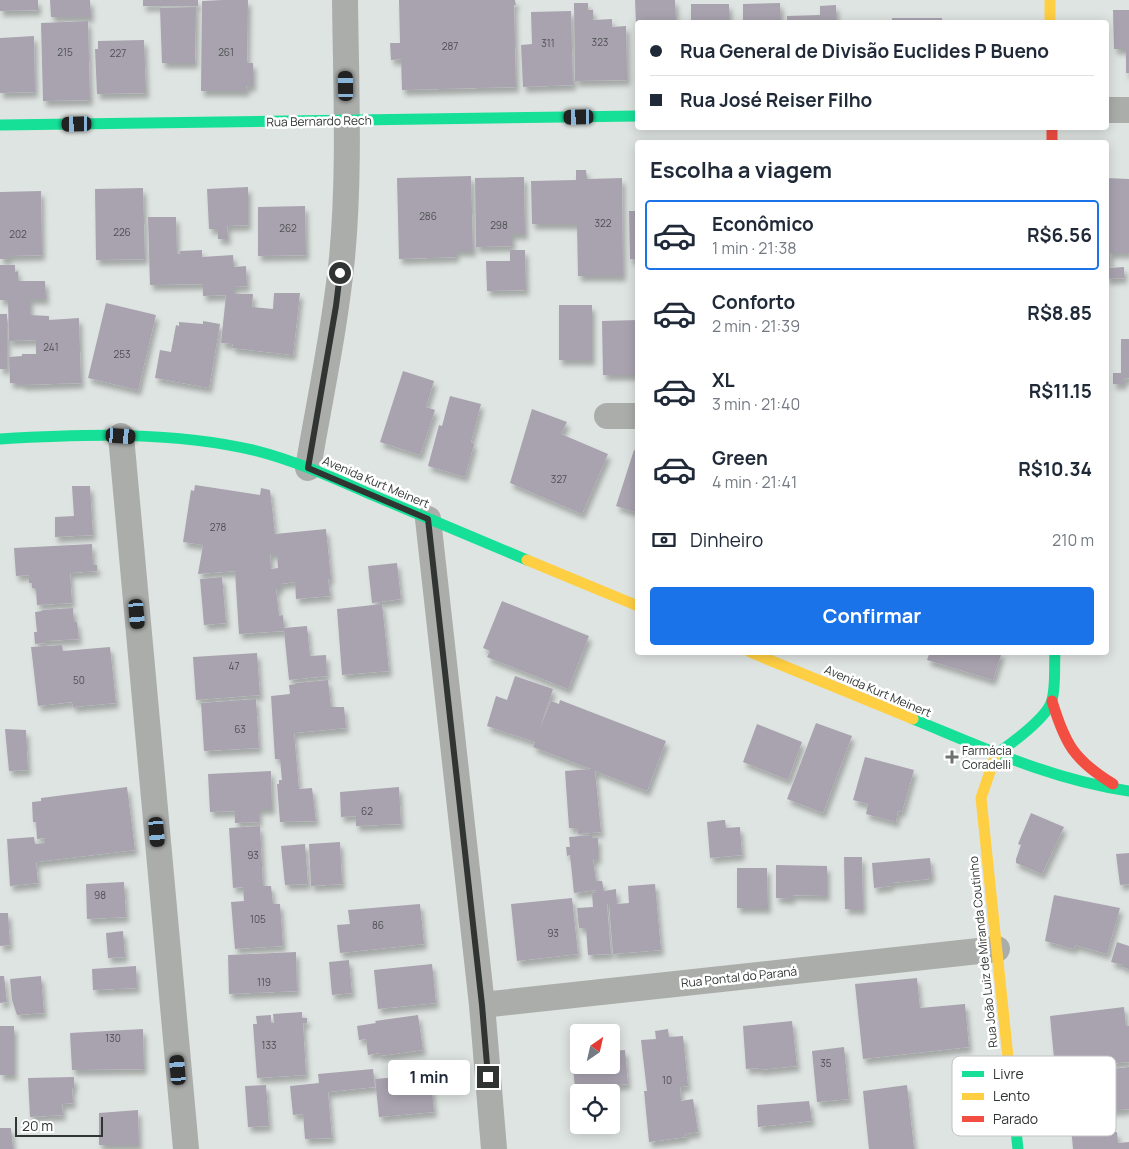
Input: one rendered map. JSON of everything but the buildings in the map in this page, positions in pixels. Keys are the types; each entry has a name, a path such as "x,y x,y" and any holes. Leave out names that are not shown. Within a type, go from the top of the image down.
{"main road":[{"path":"1050,0 1050,20"},
{"name":"Rua Bernardo Rech","path":"0,125 635,116"},
{"name":"Avenida Kurt Meinert","path":"0,439 38,436 121,436 176,440 252,451 308,468 635,605"},
{"name":"Avenida Kurt Meinert","path":"757,655 1035,769 1073,781 1128,791"},
{"path":"1056,655 1052,701 1062,733 1078,760 1096,775 1128,791"},
{"path":"996,754 1037,721 1052,701"},
{"name":"Rua João Luiz de Miranda Coutinho","path":"996,754 981,798 1008,1056"},
{"name":"Rua João Luiz de Miranda Coutinho","path":"1017,1136 1018,1149"}],"street":[{"path":"308,468 336,306 342,256 346,120 345,0"},
{"path":"1109,110 1129,110"},
{"path":"607,416 635,416"},
{"path":"121,436 186,1149"},
{"path":"428,519 482,1005 494,1149"},
{"name":"Rua Pontal do Paraná","path":"482,1005 997,950"}],"traffic: fast":[{"path":"0,125 635,116"},
{"path":"0,439 97,435 162,437 194,440 257,451 314,470 527,560"},
{"path":"996,754 1028,730 1049,707 1054,688 1055,655"},
{"path":"913,719 1019,762 1073,779 1129,791"},
{"path":"1017,1136 1018,1149"}],"traffic: slow":[{"path":"1050,0 1050,20"},
{"path":"527,560 635,605"},
{"path":"757,655 913,719"},
{"path":"996,754 981,798 1008,1056"}],"traffic: jam":[{"path":"1052,130 1052,140"},
{"path":"1052,701 1062,729 1073,750 1089,767 1113,784"}],"place":[{"name":"Farmácia Coradelli","path":"952,757"}],"route":[{"path":"340,273 308,468 428,519 482,1005 488,1077"}]}
